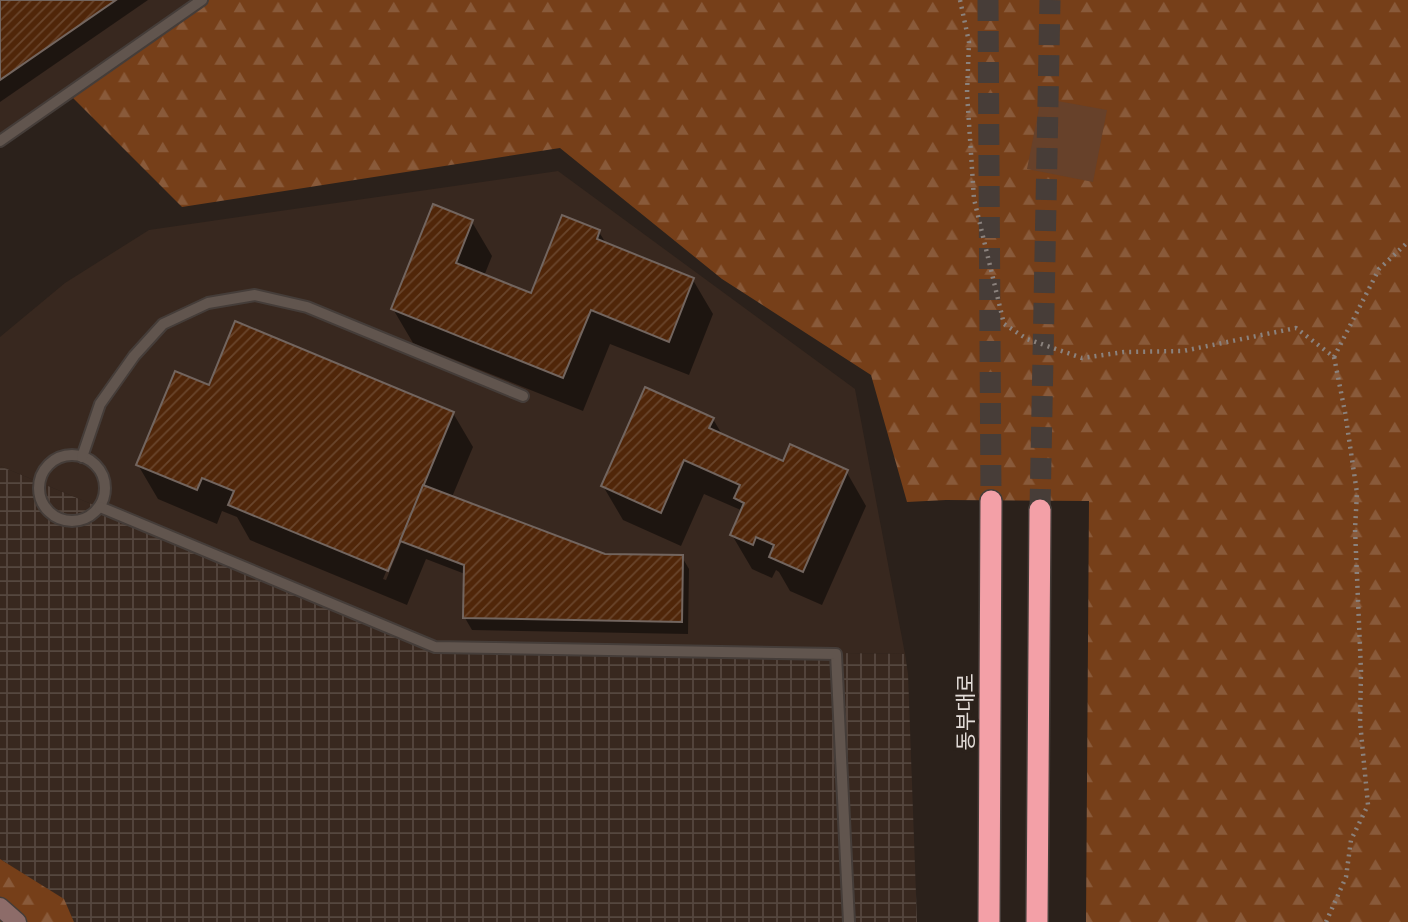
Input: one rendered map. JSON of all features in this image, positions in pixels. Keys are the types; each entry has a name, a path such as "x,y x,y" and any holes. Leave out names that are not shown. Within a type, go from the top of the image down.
{"highway":[{"name":"동부대로","path":"989,922 991,501"},
{"path":"1037,922 1040,510"}],"street":[{"path":"0,907 17,922"}],"lane":[{"path":"0,141 202,0"},
{"path":"82,457 100,404 134,356 163,324 208,303 255,295 307,307 523,396"},
{"path":"72,455 82,457 99,468 104,477 104,498 92,515 70,522 50,513 43,504 39,482 43,471 51,462 72,455"},
{"path":"100,507 435,647 836,654 849,922"}],"path":[{"path":"960,0 969,43 967,93 974,199 1004,324 1027,339 1082,358 1124,352 1183,351 1296,328 1334,356"},
{"path":"1326,922 1346,877 1351,840 1368,805 1360,722 1361,671 1355,529 1357,493 1334,356 1380,269 1408,242"}],"shaded area":[{"path":"0,0 204,0 0,144"},
{"path":"1041,98 1107,110 1093,182 1027,169"},
{"path":"558,171 855,389 905,654 435,647 0,466 0,337 65,283 149,230"},
{"path":"0,466 435,647 905,654 908,674 917,922 74,922 63,899 0,859"}],"green space":[{"path":"204,0 1408,0 1408,922 1086,922 1089,501 907,502 871,375 722,279 560,148 182,207 71,96"},
{"path":"0,859 64,899 74,922 0,922"}],"building":[{"path":"0,0 116,0 0,80"},
{"path":"433,204 473,220 456,263 531,293 562,215 600,230 597,239 694,278 669,342 591,310 563,378 391,309"},
{"path":"235,321 454,412 388,571 228,505 234,491 202,478 197,490 136,465 175,371 209,385"},
{"path":"645,387 714,418 709,428 783,461 790,444 848,470 803,572 769,557 774,545 756,537 753,545 730,535 744,503 734,498 740,485 684,460 661,513 601,486"},
{"path":"423,485 605,554 683,555 682,622 463,618 464,565 400,541"}],"tunnel":[{"path":"988,0 991,501"},
{"path":"1040,510 1050,0"}]}
